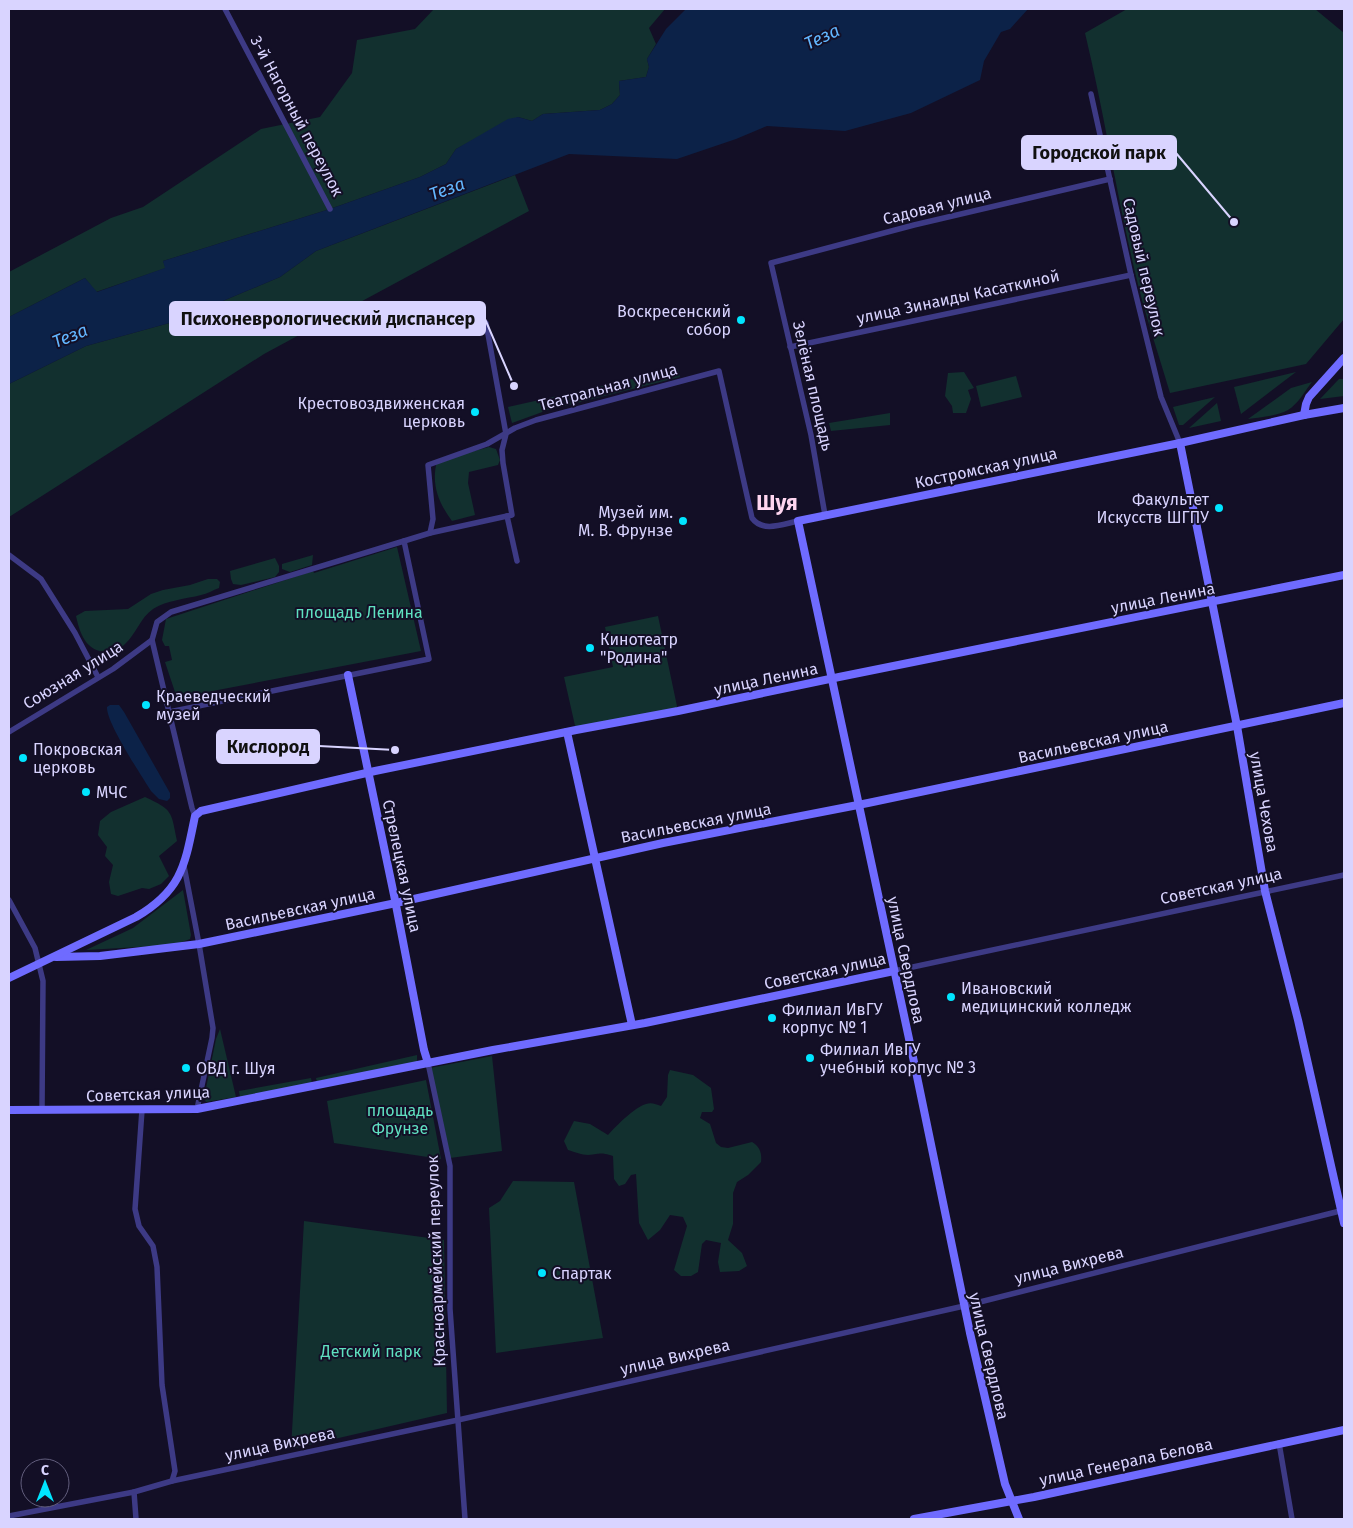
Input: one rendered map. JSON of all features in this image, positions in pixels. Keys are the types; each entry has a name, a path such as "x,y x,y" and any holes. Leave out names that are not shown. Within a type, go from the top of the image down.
{"street":[{"name":"3-й Нагорный переулок","path":"225,9 330,209"},
{"name":"Садовый переулок","path":"1091,94 1131,275 1161,398 1180,443"},
{"name":"Садовая улица","path":"771,263 914,225 1110,179"},
{"name":"Зелёная площадь","path":"771,263 811,435 825,515"},
{"name":"улица Зинаиды Касаткиной","path":"790,346 1131,275"},
{"path":"486,323 506,434 502,450 503,463 517,561"},
{"path":"1304,415 1309,397 1344,358"},
{"name":"Театральная улица","path":"430,533 434,519 428,465 487,444 515,428 536,420 719,371 752,518 757,524 768,527 798,521"},
{"name":"Костромская улица","path":"798,521 1344,408"},
{"name":"улица Чехова","path":"1180,443 1237,726 1265,891 1298,1020 1343,1210 1344,1223"},
{"path":"9,978 115,928 151,908 172,887 184,866 195,816 152,640 157,622 171,612 404,540 510,515"},
{"name":"улица Свердлова","path":"798,521 914,1062 964,1306 1005,1484 1019,1519"},
{"path":"169,712 429,659 404,540"},
{"path":"9,555 41,579 75,633 98,677"},
{"name":"улица Ленина","path":"195,816 201,811 368,773 1344,575"},
{"name":"Союзная улица","path":"9,732 113,669 152,640"},
{"name":"Стрелецкая улица","path":"348,675 428,1063"},
{"name":"Васильевская улица","path":"52,957 100,956 199,944 396,903 594,858 858,805 1344,703"},
{"path":"567,732 632,1025"},
{"path":"184,866 212,1028 212,1038 196,1109"},
{"name":"Советская улица","path":"9,1110 196,1109 493,1050 632,1025 1344,875"},
{"path":"9,900 35,948 43,981 42,1110"},
{"name":"Красноармейский переулок","path":"428,1063 450,1166 450,1309 465,1519"},
{"path":"142,1110 135,1209 139,1226 153,1246 158,1267 162,1385 174,1471 172,1482"},
{"name":"улица Вихрева","path":"9,1516 134,1492 964,1306 1343,1210"},
{"name":"улица Генерала Белова","path":"914,1519 1011,1501 1344,1430"},
{"path":"1279,1443 1292,1519"},
{"path":"134,1492 136,1519"}],"green space":[{"path":"434,9 665,9 649,28 656,44 647,59 649,67 646,77 619,81 620,95 612,104 600,110 543,114 532,121 518,117 456,149 446,164 420,177 330,209 163,261 166,268 96,292 85,278 9,317 9,272 111,218 143,207 261,129 320,117 352,73 357,40 415,29"},
{"path":"1127,9 1315,9 1344,33 1344,319 1306,364 1170,393 1135,272 1085,33"},
{"path":"515,175 529,211 264,354 9,517 9,384 86,346 173,322 280,277 316,251"},
{"path":"678,369 680,377 565,406 562,395"},
{"path":"964,372 974,388 968,390 971,399 966,413 953,413 952,406 945,396 948,373"},
{"path":"1296,372 1241,414 1234,387"},
{"path":"1016,376 1022,397 981,407 976,386"},
{"path":"1339,379 1344,379 1344,396 1320,399"},
{"path":"1312,382 1298,401 1288,410 1274,415 1248,419 1291,388"},
{"path":"557,396 559,406 512,423 508,407"},
{"path":"1215,397 1183,425 1179,425 1173,407"},
{"path":"1217,403 1221,421 1189,428"},
{"path":"890,413 890,425 831,431 829,423"},
{"path":"489,447 496,449 500,460 498,465 469,472 468,483 475,515 452,521 443,507 435,485 437,461"},
{"name":"площадь Ленина","path":"397,547 421,651 181,697 180,694 176,695 165,662 172,660 169,646 165,646 162,640 166,619 313,571 314,573"},
{"path":"313,555 312,565 290,572 282,569 282,564"},
{"path":"275,558 279,566 279,572 275,577 241,585 233,584 230,571"},
{"path":"208,579 217,579 220,582 219,588 153,609 129,640 117,650 108,652 94,649 85,641 82,635 76,616 85,611 128,609 151,594"},
{"path":"658,616 678,711 576,730 564,677 613,667 605,627"},
{"path":"145,797 161,805 172,817 177,841 159,856 169,876 161,884 149,889 142,888 118,896 111,894 109,882 113,865 105,856 107,847 98,835 100,821 111,812"},
{"path":"183,890 191,935 190,939 174,945 86,950 133,928"},
{"path":"220,1029 236,1097 206,1102 204,1098 216,1039"},
{"path":"417,1055 417,1062 317,1083 316,1078"},
{"path":"492,1056 502,1151 450,1158 430,1068"},
{"path":"670,1070 693,1075 711,1088 714,1109 712,1112 702,1112 700,1118 710,1124 716,1143 721,1147 728,1148 752,1142 760,1150 761,1162 748,1175 737,1182 733,1193 733,1224 728,1240 742,1253 747,1266 739,1271 720,1272 718,1262 721,1243 706,1240 702,1244 698,1272 691,1276 681,1276 674,1270 687,1226 683,1217 670,1215 660,1230 648,1240 639,1223 636,1174 631,1175 625,1184 619,1186 614,1179 613,1156 602,1154 588,1155 568,1150 564,1141 574,1121 590,1124 608,1135 626,1117 642,1106 650,1103 661,1106 667,1097"},
{"path":"311,1078 312,1083 240,1097 239,1091"},
{"name":"площадь Фрунзе","path":"426,1080 441,1159 334,1143 327,1101"},
{"name":"Спартак","path":"513,1181 574,1182 603,1338 496,1353 489,1208 500,1201"},
{"name":"Детский парк","path":"304,1221 444,1240 447,1413 291,1449"}],"water":[{"name":"Теза","path":"686,9 1028,9 1010,29 1001,32 984,61 980,80 911,113 845,131 767,126 736,139 677,159 569,154 316,251 280,277 173,322 86,346 9,384 9,317 85,278 97,292 165,268 163,261 330,209 420,177 446,164 456,149 508,119 518,117 532,121 543,114 600,110 612,104 620,95 619,81 646,77 649,67 647,59 666,29"},
{"path":"119,705 124,712 170,793 170,798 167,801 159,799 151,791 132,761 108,714 107,707"}],"place":[{"name":"Городской парк","path":"1234,222"},
{"name":"Воскресенский собор","path":"741,320"},
{"name":"Психоневрологический диспансер","path":"514,386"},
{"name":"Крестовоздвиженская церковь","path":"475,412"},
{"name":"Факультет Искусств ШГПУ","path":"1219,508"},
{"name":"Музей им. М. В. Фрунзе","path":"683,521"},
{"name":"Кинотеатр \"Родина\"","path":"590,648"},
{"name":"Краеведческий музей","path":"146,705"},
{"name":"Кислород","path":"395,750"},
{"name":"Покровская церковь","path":"23,758"},
{"name":"МЧС","path":"86,792"},
{"name":"Ивановский медицинский колледж","path":"951,997"},
{"name":"Филиал ИвГУ корпус № 1","path":"772,1018"},
{"name":"Филиал ИвГУ учебный корпус № 3","path":"810,1058"},
{"name":"ОВД г. Шуя","path":"186,1068"},
{"name":"Спартак","path":"542,1273"}],"district":[{"name":"Шуя","path":"777,503"}]}
